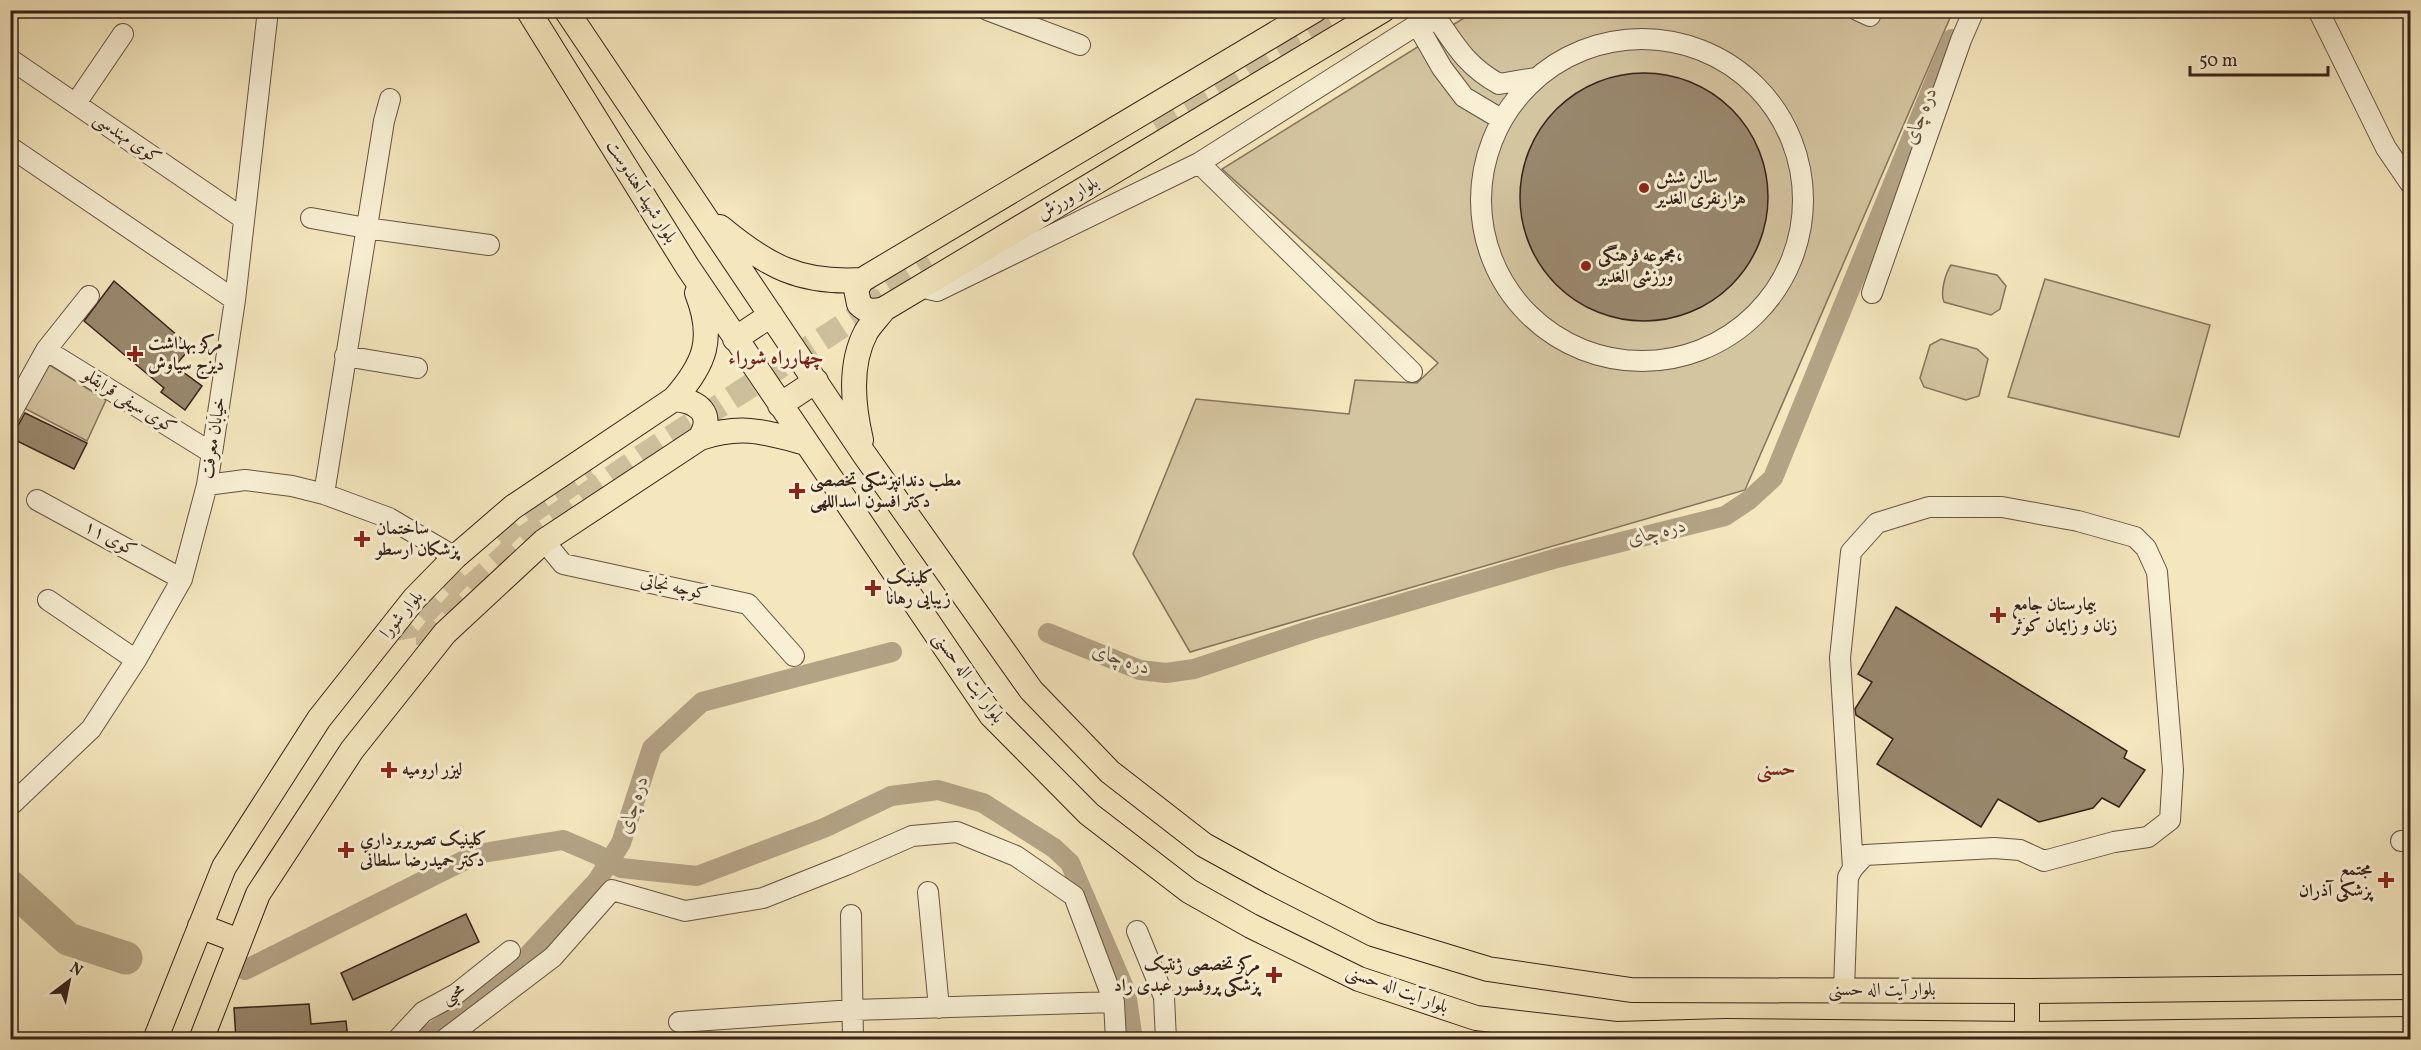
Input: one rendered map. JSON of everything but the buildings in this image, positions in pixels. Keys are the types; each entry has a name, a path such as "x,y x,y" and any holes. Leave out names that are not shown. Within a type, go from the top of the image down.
{"main road":[{"name":"بلوار شهید آهندوست","path":"528,10 687,266 757,372"},
{"name":"بلوار شهید آهندوست","path":"567,10 793,348"},
{"name":"بلوار ورزش","path":"699,210 757,256 782,270 836,282 862,280 1315,10"},
{"name":"بلوار ورزش","path":"864,454 855,416 854,388 857,360 866,333 884,309 1383,10"},
{"name":"بلوار شورا","path":"155,1040 224,867 319,719 414,599 455,557 513,507 674,399 690,380 702,356 707,334 704,311 687,266"},
{"path":"862,280 856,289 859,304 865,310 873,312 884,309"},
{"path":"735,339 771,315"},
{"name":"بلوار آیت اله حسنی","path":"793,348 956,586 1038,699 1110,772 1204,845 1373,934 1488,969 1631,990 2027,991 2410,987"},
{"name":"بلوار آیت اله حسنی","path":"757,372 991,715 1089,814 1190,891 1251,926 1359,979 1476,1018 1616,1034 1726,1031 2027,1034 2410,1029"},
{"path":"780,405 816,381"},
{"path":"674,399 695,404 703,411 707,421 700,438"},
{"path":"201,1040 258,894 352,750 445,633 544,541 700,438 722,431 750,430 806,443"},
{"path":"200,926 239,941"},
{"path":"2027,991 2027,1034"}],"street":[{"name":"خیابان معرفت","path":"10,806 91,729 136,660 182,579 207,485 213,453 234,300 268,10"},
{"path":"987,10 1080,45"},
{"path":"1872,293 1961,40 1974,10"},
{"path":"2319,10 2386,148 2410,183"},
{"path":"920,287 937,291 1199,163 1428,13"},
{"path":"1428,13 1440,23 1462,56 1482,74 1499,84 1535,78"},
{"path":"1428,13 1422,33 1442,68 1464,97 1501,119"},
{"path":"76,103 123,34"},
{"path":"1634,39 1687,45 1735,69 1751,84 1773,107 1797,155 1804,208 1792,261 1764,307 1724,340 1674,359 1621,361 1571,346 1528,315 1496,272 1481,222 1482,169 1501,119 1535,78 1581,50 1634,39"},
{"name":"کوی مهندسی","path":"10,59 244,219"},
{"path":"324,494 366,228 384,121 390,99"},
{"path":"10,147 234,300"},
{"path":"1199,163 1413,372"},
{"path":"311,218 489,245"},
{"path":"10,415 46,350 89,296"},
{"name":"کوی سیفی قرابقلو","path":"46,350 213,453"},
{"path":"345,356 417,368"},
{"path":"207,485 245,480 292,486 324,494 389,518 455,557"},
{"name":"کوی ۱۱","path":"37,500 182,579"},
{"path":"1844,990 1848,877 1853,868 1866,855 1994,848 2020,850 2044,861 2114,842 2148,837 2170,820 2173,770 2157,572 2146,548 2135,537 2078,521 2002,507 1929,507 1877,523 1851,552 1840,658 1853,868"},
{"name":"کوچه نجاتی","path":"544,541 563,564 748,604 794,656"},
{"path":"48,600 136,660"},
{"path":"444,1040 553,957 612,890 685,911 763,898 912,836 957,832 1016,856 1074,896 1114,1002 1116,1040"},
{"path":"928,892 939,1008"},
{"path":"851,915 853,1040"},
{"path":"1137,931 1164,997 1166,1040"},
{"name":"محبی","path":"397,1040 423,1012 456,994 510,951"},
{"path":"679,1022 853,1010 1114,1002"}],"shaded area":[{"name":"مجموعه فرهنگی، ورزشی الغدیر","path":"1475,11 1953,11 1745,490 1190,652 1133,554 1196,399 1349,414 1355,380 1417,383 1438,363 1222,169"},
{"path":"1951,265 1997,275 2006,286 2000,309 1991,315 1944,302 1944,284"},
{"path":"2045,279 2210,325 2179,437 2008,397"},
{"path":"1941,339 1977,349 1988,359 1979,396 1966,400 1924,387 1920,378 1930,345"},
{"path":"48,364 106,400 87,441 24,408"}],"waterway":[{"name":"دره چای","path":"1048,633 1140,670 1166,673 1194,669 1311,630 1557,558 1725,516 1749,500 1773,478 1952,39"},
{"name":"دره چای","path":"422,1040 503,982 597,881 621,843 652,748 702,702 892,652"},
{"path":"245,970 477,854 563,840 621,868 697,876 824,828 891,796 938,790 983,803 1054,848 1070,863 1126,992 1133,1040"},
{"path":"10,886 68,939 126,958"}],"tunnel":[{"path":"1152,121 1339,10"},
{"path":"854,300 926,255"},
{"path":"428,645 428,638 474,584 528,535 650,451 884,299"},
{"path":"499,540 522,518 591,471"},
{"path":"389,630 412,626 471,565"}],"place":[{"name":"سالن شش هزارنفری الغدیر","path":"1644,188"},
{"name":"مجموعه فرهنگی، ورزشی الغدیر","path":"1586,266"},
{"name":"مرکز بهداشت دیزج سیاوش","path":"135,354"},
{"name":"مطب دندانپزشکی تخصصی دکتر افسون اسداللهی","path":"797,491"},
{"name":"ساختمان پزشکان ارسطو","path":"362,539"},
{"name":"کلینیک زیبایی رهانا","path":"873,588"},
{"name":"بیمارستان جامع زنان و زایمان کوثر","path":"1998,615"},
{"name":"لیزر ارومیه","path":"389,770"},
{"name":"کلینیک تصويربرداري دکتر حمیدرضا سلطانی","path":"346,850"},
{"name":"مجتمع پزشکی آذران","path":"2386,880"},
{"name":"مرکز تخصصی ژنتیک پزشکی پروفسور عبدی راد","path":"1274,975"}],"district":[{"name":"چهارراه شوراء","path":"776,359"},
{"name":"حسنی","path":"1776,770"}]}
